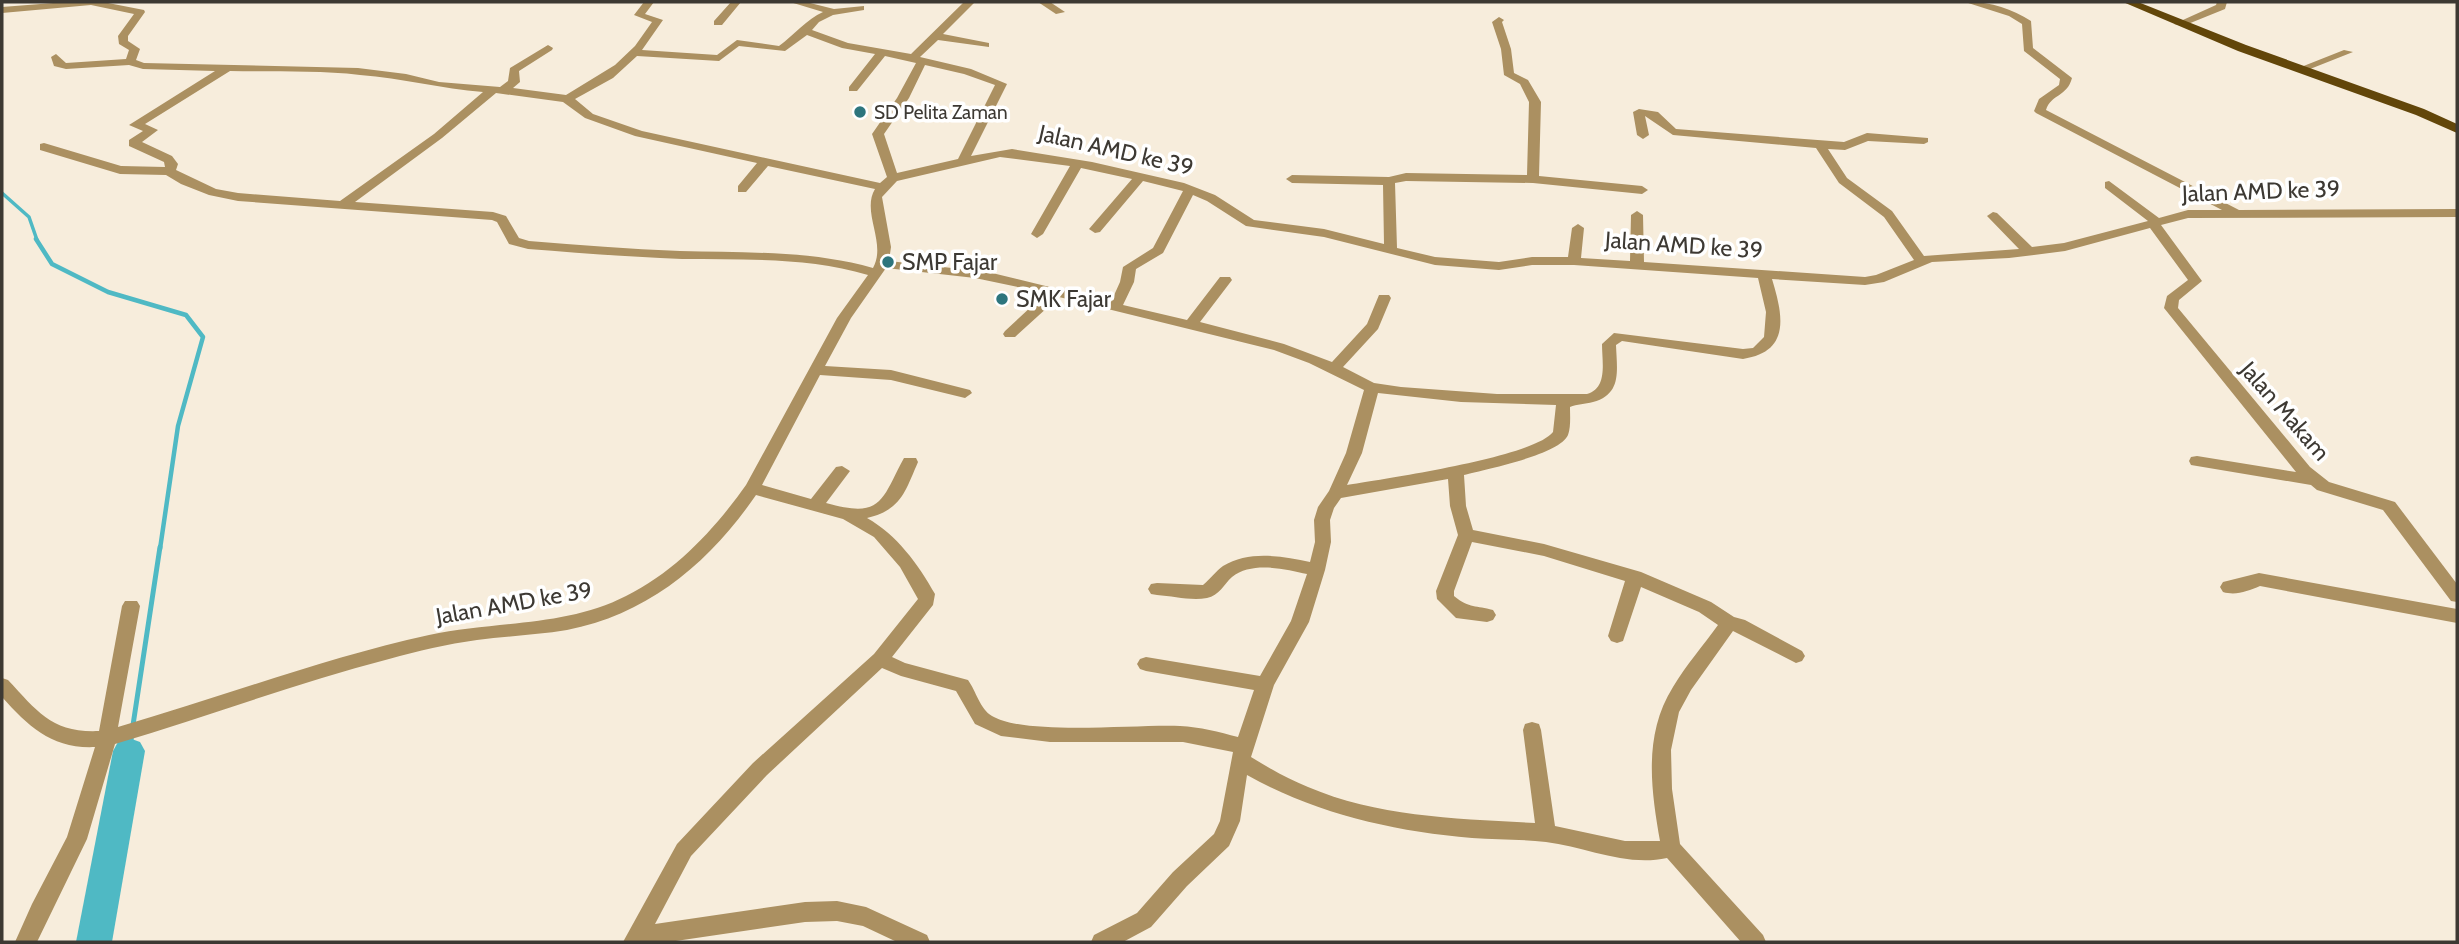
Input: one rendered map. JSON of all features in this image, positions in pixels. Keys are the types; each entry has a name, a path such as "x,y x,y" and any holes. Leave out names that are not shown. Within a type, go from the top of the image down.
{"main road":[{"path":"2129,2 2179,24 2420,112 2457,129"}],"street":[{"path":"2,10 89,2 140,12 123,36 122,42 135,49 130,62"},
{"path":"567,99 612,76 636,53 658,20 639,15 649,2"},
{"path":"718,23 736,2"},
{"path":"795,2 831,11 860,8"},
{"path":"880,268 884,247 876,197 887,182 878,134 903,98 918,59 935,36 970,2"},
{"path":"1043,2 1060,12"},
{"path":"1970,2 2012,14 2027,23 2028,49 2038,59 2059,70 2066,78 2064,87 2043,101 2040,111 2238,213"},
{"path":"2179,24 2208,14 2221,6 2222,2"},
{"path":"636,53 719,58 737,43 781,49 806,31 810,24 831,11"},
{"path":"1499,20 1497,22 1505,46 1509,75 1524,82 1535,102 1533,179"},
{"path":"806,31 846,46 967,71 1001,84"},
{"path":"935,36 985,45"},
{"path":"344,204 498,90 513,82 514,70 518,66 548,48"},
{"path":"2301,69 2348,52"},
{"path":"853,89 882,53"},
{"path":"56,57 58,64 66,66 130,62 160,68 371,72 439,85 567,99 589,116 614,127 765,162 887,182"},
{"path":"169,171 172,164 168,159 133,143 152,130 135,125 167,109 206,80 229,68"},
{"path":"962,163 1007,72"},
{"path":"1643,135 1639,112 1651,113 1660,118 1666,129 1673,132 1845,146 1867,137 1924,140"},
{"path":"1820,145 1843,180 1888,214 1922,262"},
{"path":"44,147 120,170 169,171 212,192 238,197 494,216 502,219 514,240 528,245 691,255 794,256 858,267 966,272 1192,323 1285,348 1334,368 1351,380 1372,387 1430,395 1569,400 1593,398 1605,390 1608,384 1609,344 1619,336 1743,354 1765,350 1774,312 1764,275"},
{"name":"Jalan AMD ke 39","path":"887,182 1006,152 1078,163 1140,177 1211,198 1251,223 1324,233 1435,261 1474,265 1574,261 1865,281 1879,279 1945,256 2029,251 2080,244 2188,215 2457,213"},
{"path":"742,188 765,162"},
{"path":"1037,234 1078,163"},
{"path":"1096,229 1140,177"},
{"path":"1292,179 1533,179 1642,190"},
{"path":"1390,181 1391,250"},
{"path":"2109,186 2155,222"},
{"path":"1115,307 1127,282 1130,267 1157,250 1190,190"},
{"path":"1637,215 1637,266"},
{"path":"1993,216 2029,251"},
{"name":"Jalan Makam","path":"2155,222 2195,281 2172,299 2171,308 2282,447 2323,486 2389,506"},
{"path":"1574,261 1578,228"},
{"name":"Jalan AMD ke 39","path":"2,685 43,729 82,740 107,738 359,660 478,633 526,630 597,616 656,588 683,568 721,531 752,488 844,318 880,268"},
{"path":"1192,323 1225,280"},
{"path":"1010,334 1023,317 1044,305 1057,291"},
{"path":"1334,368 1373,326 1384,298"},
{"path":"816,370 891,375 965,393"},
{"path":"1102,942 1144,920 1180,879 1222,840 1230,821 1243,754 1265,684 1300,622 1317,570 1322,542 1322,520 1354,453 1372,387"},
{"path":"1336,493 1456,472 1539,448 1556,440 1562,426 1563,405 1569,400"},
{"path":"2197,461 2314,480"},
{"path":"848,515 875,512 888,506 910,462"},
{"path":"816,504 842,471"},
{"path":"1456,472 1458,506 1466,535 1445,591 1446,599 1462,612 1487,615"},
{"path":"635,940 684,850 760,769 880,659 924,607 926,594 906,563 880,533 848,515 752,488"},
{"path":"2379,490 2456,592"},
{"path":"1466,535 1565,555 1635,577 1705,607 1729,623 1739,625 1797,656"},
{"path":"1157,589 1206,592 1231,569 1265,562 1317,570"},
{"path":"1617,636 1635,577"},
{"path":"2230,587 2246,586 2259,579 2457,616"},
{"path":"26,942 39,911 72,852 107,738 131,606"},
{"path":"1729,623 1677,696 1664,733 1660,778 1671,848 1755,942"},
{"path":"880,659 901,669 962,685 981,719 991,725 1021,732 1188,734 1243,754 1302,794 1368,813 1461,829 1546,833 1647,852 1671,848"},
{"path":"1146,664 1265,684"},
{"path":"1532,730 1546,833"},
{"path":"635,940 805,912 837,911 866,917 919,942"}],"waterway":[{"path":"2,193 29,217 37,240"},
{"path":"36,239 52,264 108,292 186,315 203,337 178,426 160,549"},
{"path":"133,725 160,547"},
{"path":"129,751 132,734"},
{"path":"94,942 129,751"}],"place":[{"name":"SD Pelita Zaman","path":"860,112"},
{"name":"SMP Fajar","path":"888,262"},
{"name":"SMK Fajar","path":"1002,299"}]}
